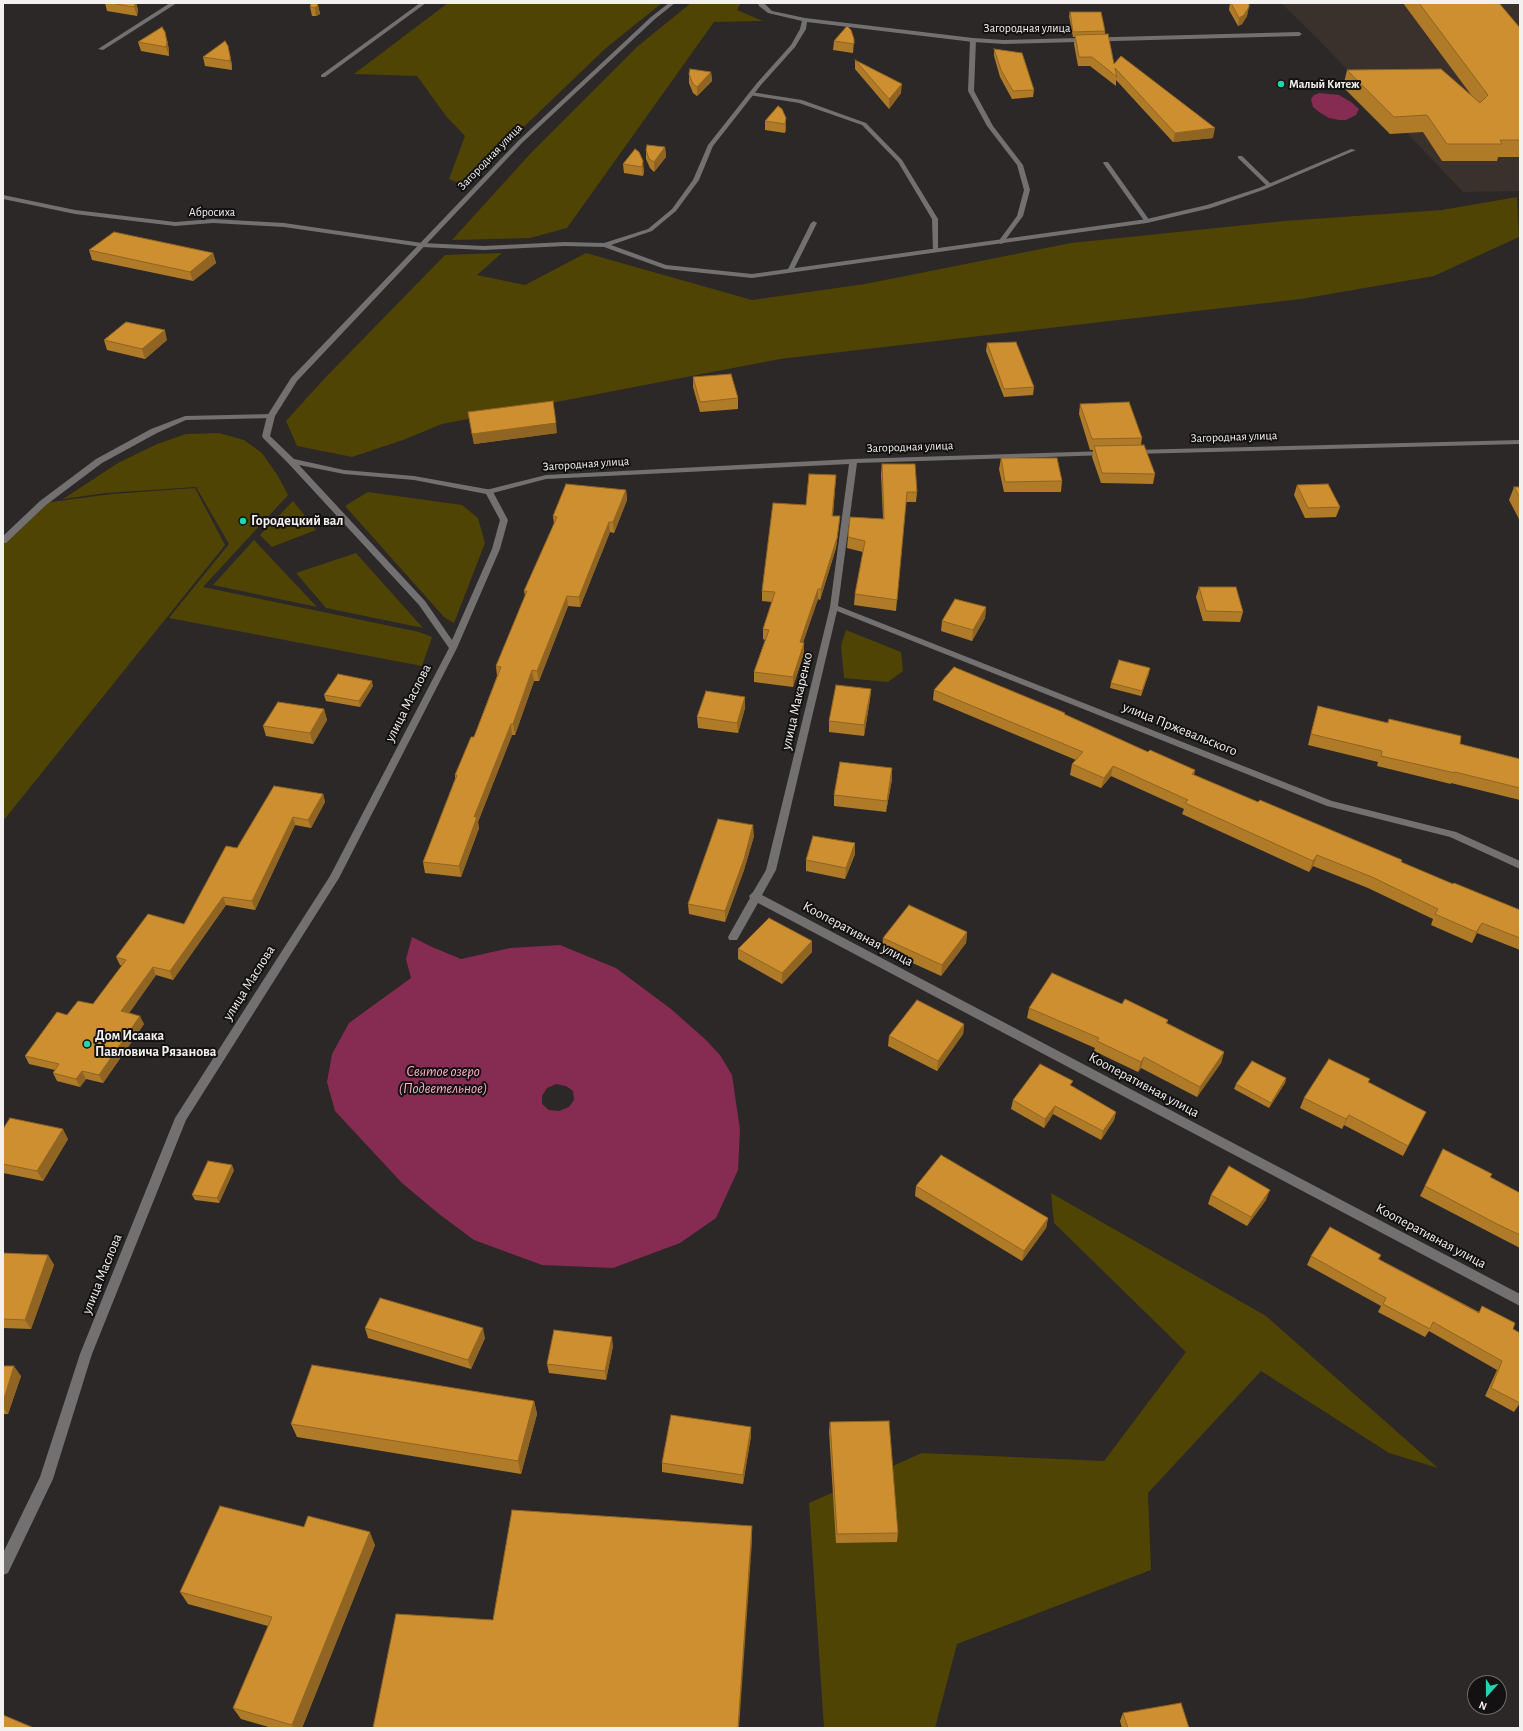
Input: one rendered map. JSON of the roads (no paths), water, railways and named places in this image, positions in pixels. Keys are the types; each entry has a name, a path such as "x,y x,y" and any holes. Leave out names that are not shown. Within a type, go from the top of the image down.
{"street":[{"path":"100,49 174,3"},
{"path":"323,76 423,3"},
{"name":"Загородная улица","path":"672,3 520,142 294,380 271,416 266,436 291,461 344,472 414,478 489,492 546,477 853,461 1121,452 1520,442"},
{"name":"Загородная улица","path":"761,3 761,5 770,12 805,20 973,40 1019,41 1299,34"},
{"path":"605,245 650,230 674,210 696,180 710,146 751,94 793,46 803,29 805,20"},
{"path":"973,40 971,91 990,126 1020,165 1027,190 1020,216 1001,242"},
{"path":"751,94 800,101 864,124 900,161 935,219 936,251"},
{"path":"605,245 665,267 752,276 1148,221 1209,207 1269,185 1353,150"},
{"path":"1240,157 1269,185"},
{"path":"1106,163 1148,221"},
{"name":"Абросиха","path":"3,197 75,212 175,224 213,222 284,225 422,245 484,248 565,244 605,245"},
{"path":"790,271 814,223"},
{"path":"3,541 43,503 100,461 154,431 185,418 271,416"},
{"path":"291,461 422,603 453,648"},
{"name":"улица Макаренко","path":"733,937 754,896 771,870 834,607 853,461"},
{"name":"улица Маслова","path":"3,1568 46,1479 86,1354 181,1118 334,878 453,648 496,549 504,520 489,492"},
{"name":"улица Пржевальского","path":"834,607 1330,804 1452,834 1520,865"},
{"name":"Кооперативная улица","path":"754,896 1520,1300"}],"water":[{"path":"1319,93 1339,95 1359,109 1356,115 1346,120 1329,118 1313,107 1311,99 1314,95"},
{"name":"Святое озеро (Подветельное)","path":"412,937 461,959 510,948 560,945 616,968 671,1009 705,1039 720,1055 732,1075 740,1130 738,1170 716,1218 680,1243 613,1268 542,1265 474,1240 439,1214 402,1183 335,1111 327,1082 332,1054 349,1023 411,978 406,959","holes":["556,1084 566,1086 573,1091 574,1100 569,1107 559,1111 549,1110 542,1104 542,1096 547,1088"]}],"place":[{"name":"Малый Китеж","path":"1281,84"},
{"name":"Городецкий вал","path":"243,521"},
{"name":"Дом Исаака Павловича Рязанова","path":"87,1044"}]}
